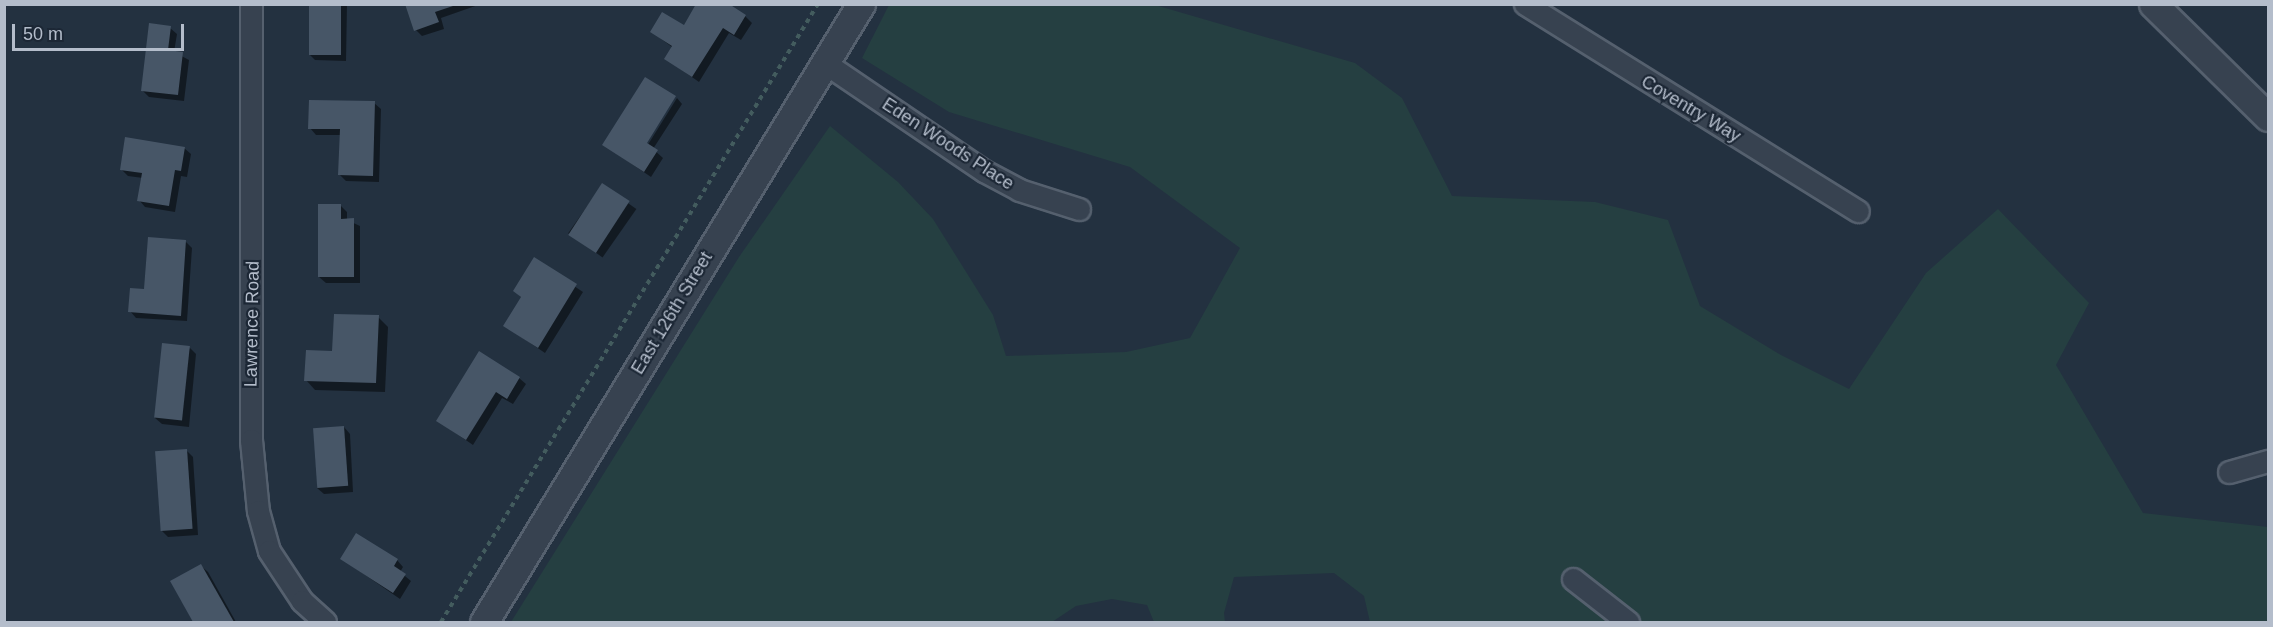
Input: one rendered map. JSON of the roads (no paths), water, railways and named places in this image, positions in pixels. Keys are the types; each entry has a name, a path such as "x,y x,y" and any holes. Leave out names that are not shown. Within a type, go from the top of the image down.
{"street":[{"name":"Lawrence Road","path":"251,4 251,440 258,511 269,551 302,601 325,622"},
{"name":"East 126th Street","path":"484,622 861,4"},
{"name":"Coventry Way","path":"1525,4 1858,211"},
{"path":"2152,4 2268,117"},
{"name":"Eden Woods Place","path":"825,63 984,171 1019,190 1079,209"},
{"path":"2229,472 2268,461"},
{"path":"1573,579 1628,622"}]}
